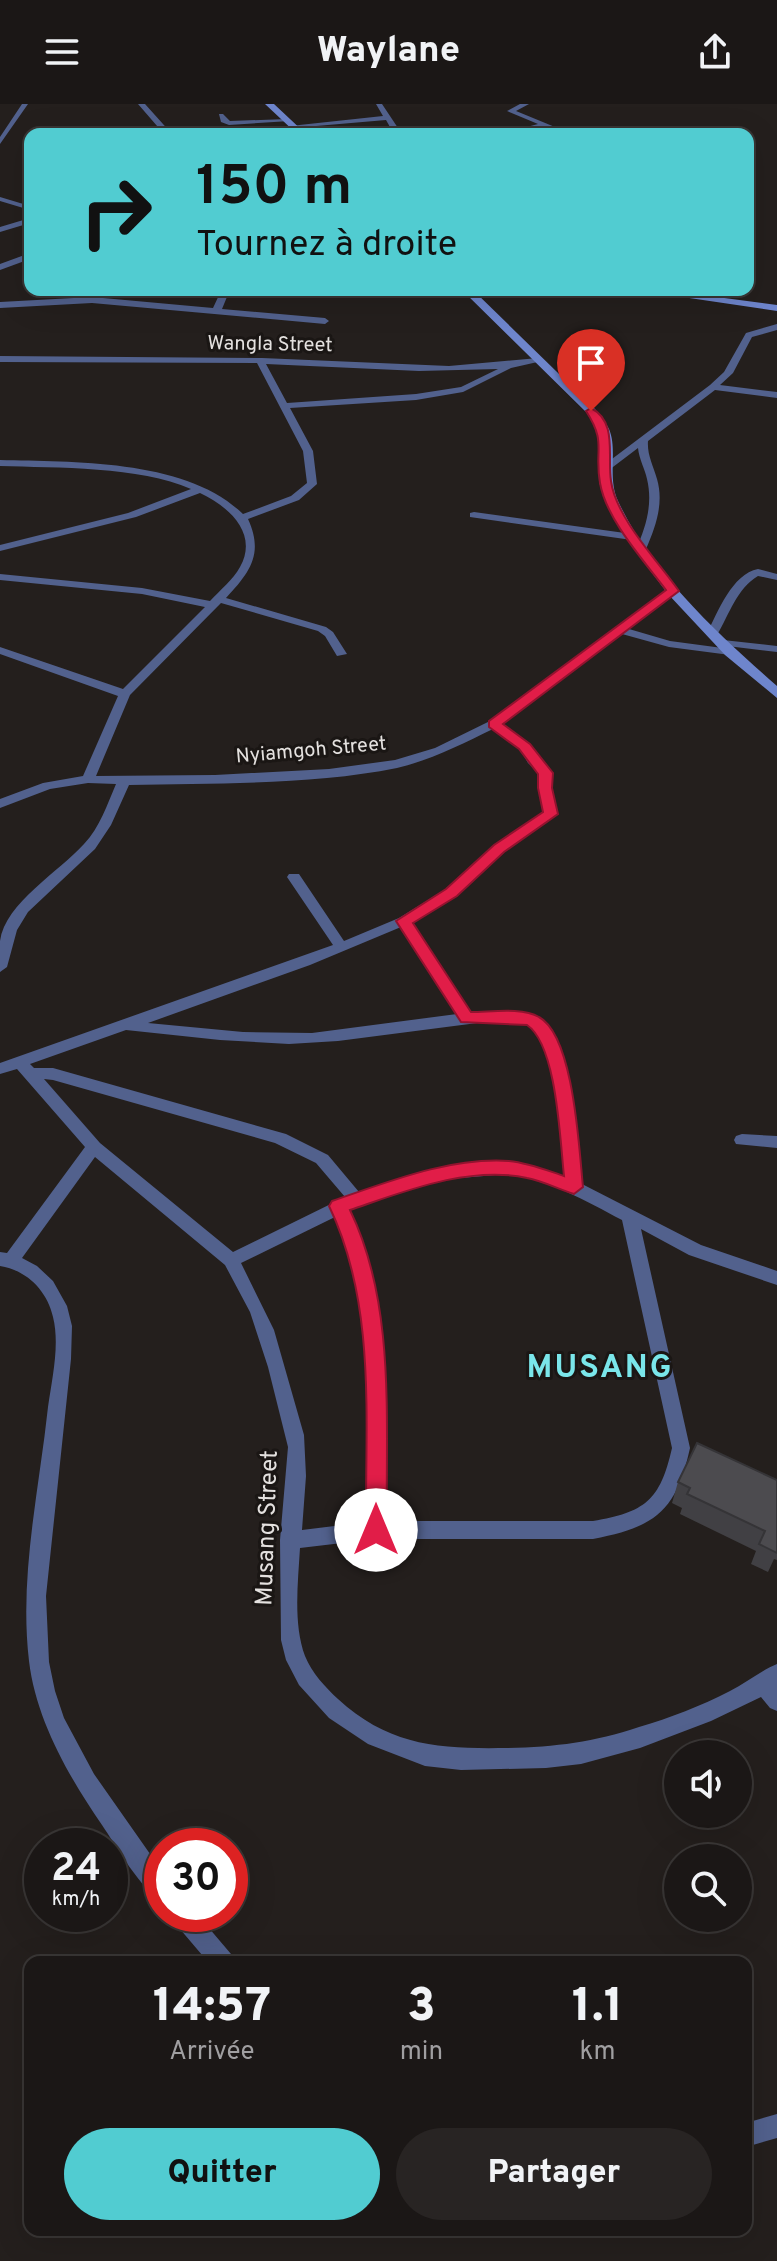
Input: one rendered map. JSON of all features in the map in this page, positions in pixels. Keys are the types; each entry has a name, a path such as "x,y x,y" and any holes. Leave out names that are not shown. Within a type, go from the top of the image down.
{"main road":[{"path":"269,104 295,128"},
{"path":"473,296 575,393 603,428 605,468 611,500 632,537 673,591 726,648 777,694"},
{"path":"686,296 777,308"}],"street":[{"path":"0,142 25,104"},
{"path":"141,104 163,128"},
{"path":"379,104 394,128"},
{"path":"526,104 510,111 553,128"},
{"path":"221,115 223,121 229,123 386,118"},
{"path":"531,128 545,125"},
{"path":"0,199 24,206"},
{"path":"0,230 24,222"},
{"path":"0,267 24,258"},
{"path":"217,310 223,296"},
{"path":"0,305 92,300 325,321"},
{"path":"605,468 628,447 643,440 713,387 728,373 747,337 777,327"},
{"name":"Wangla Street","path":"0,359 260,361 426,369 510,366 538,361"},
{"path":"243,517 295,498 312,484 308,451 260,361"},
{"path":"282,406 416,397 463,389 510,366"},
{"path":"713,387 777,395"},
{"path":"641,549 650,530 656,494 641,453 643,440"},
{"path":"0,463 152,474 201,489 228,504 243,517 250,535 251,551 247,564 216,602 125,694 88,779"},
{"path":"0,548 132,515 201,489"},
{"path":"474,515 632,537"},
{"path":"713,633 732,598 751,575 758,573 777,577"},
{"path":"0,577 142,591 216,602 322,629 341,654"},
{"name":"Nyiamgoh Street","path":"0,804 47,786 88,779 215,779 362,770 439,751 494,724 673,591"},
{"path":"619,630 669,644 777,649"},
{"path":"0,650 125,694"},
{"path":"25,1068 121,1025 341,947 404,921 451,892 499,848 550,814 545,788 546,773 532,760 525,747 494,724"},
{"path":"0,967 10,930 23,909 90,846 105,825 124,781"},
{"path":"294,877 341,947"},
{"path":"404,921 467,1018"},
{"path":"121,1025 289,1038 382,1031 467,1018 531,1019 543,1028 552,1046 565,1107 574,1187"},
{"path":"0,1069 25,1068 53,1074 280,1138 322,1159 347,1202 374,1332 376,1530"},
{"name":"Musang Street","path":"25,1068 94,1147 231,1260 246,1282 275,1352 297,1451 287,1568 291,1643 306,1679 331,1710 413,1753 452,1759 559,1757 593,1751 699,1717 773,1687"},
{"path":"742,1140 777,1142"},
{"path":"94,1147 6,1260 37,1273 51,1290 62,1318 61,1370 39,1552 39,1662 47,1700 76,1761 113,1826 144,1866"},
{"path":"231,1260 347,1202 438,1174 507,1168 529,1171 574,1187 695,1250 777,1278"},
{"path":"290,1540 376,1530 593,1530 620,1525 645,1515 660,1503 677,1466 681,1448 630,1218"},
{"path":"681,1448 704,1458"},
{"path":"197,1932 218,1956"},
{"path":"752,2133 777,2126"}],"building":[{"path":"697,1443 777,1480 777,1553 759,1544 765,1531 687,1494 690,1488 678,1482"}],"district":[{"name":"MUSANG","path":"600,1369"}],"route":[{"path":"376,1530 374,1332 351,1233 339,1206 438,1174 507,1168 529,1171 574,1187 565,1107 552,1046 543,1028 531,1019 467,1018 404,921 451,892 499,848 550,814 550,800 545,788 546,773 532,760 525,747 494,724 673,591 632,537 611,500 605,482 604,430 591,411"}]}
